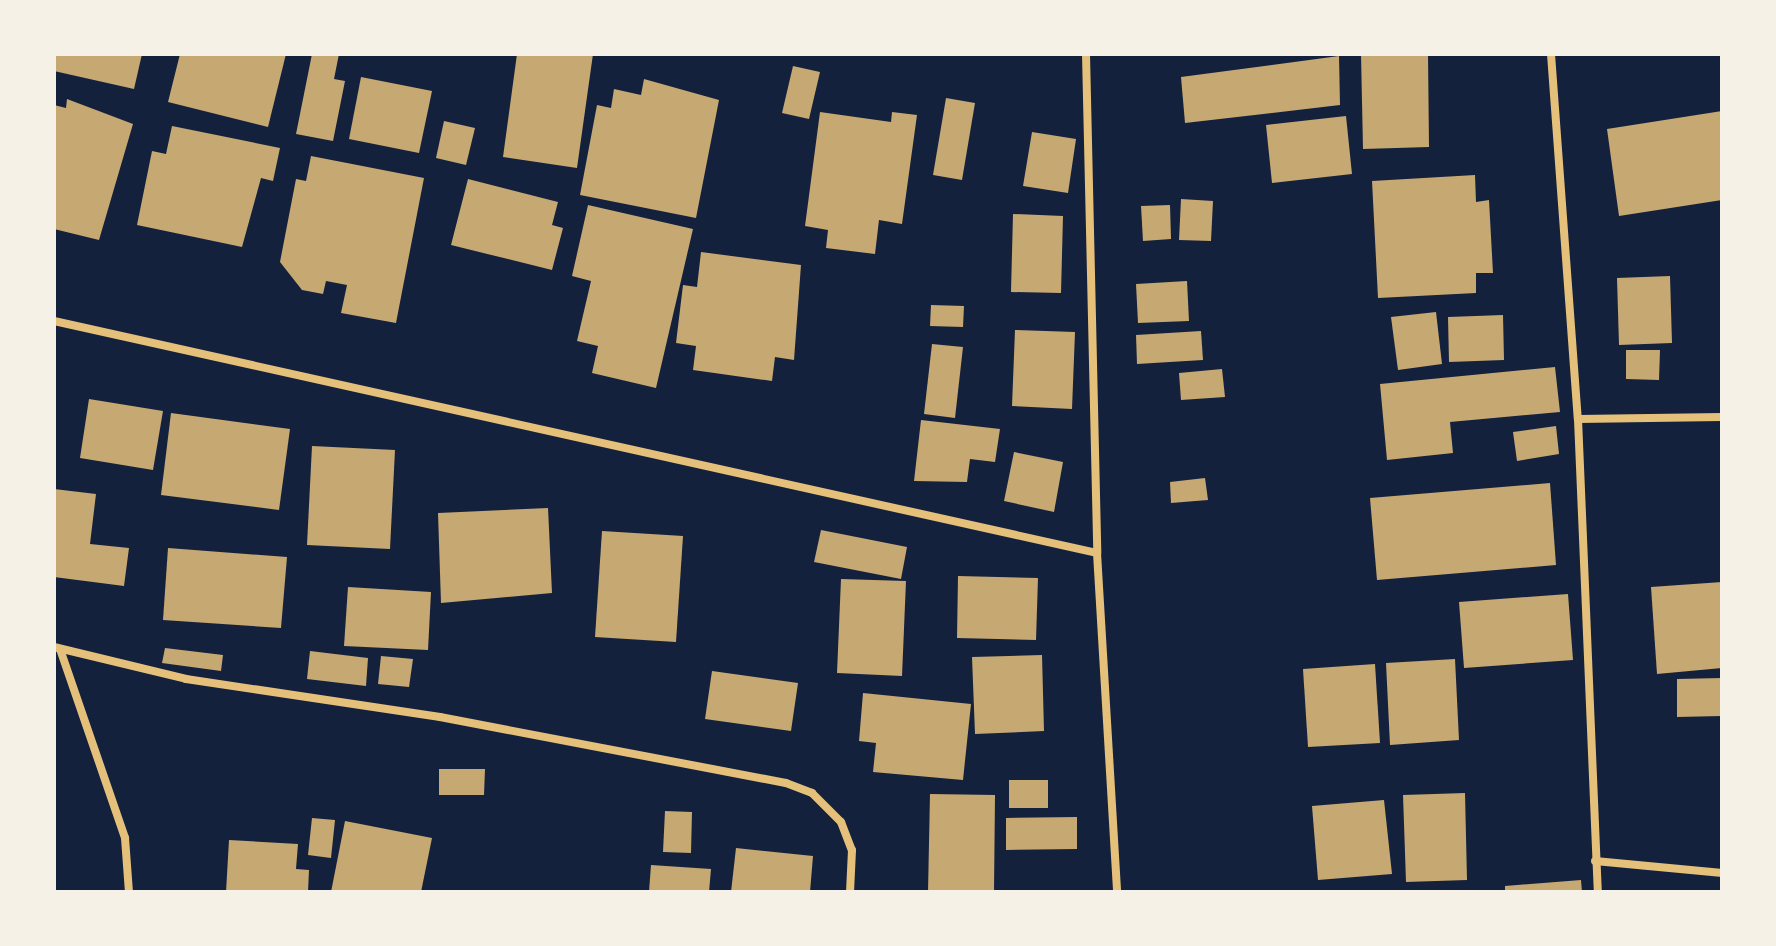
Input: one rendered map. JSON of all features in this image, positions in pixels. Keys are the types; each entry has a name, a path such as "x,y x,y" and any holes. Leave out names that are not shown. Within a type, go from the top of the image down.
{"street":[{"path":"1086,54 1097,553 1117,892"},
{"path":"1551,54 1578,419 1598,892"},
{"path":"54,321 1097,553"},
{"path":"1578,419 1722,417"},
{"path":"57,648 125,838 129,892"},
{"path":"57,648 186,679 440,717 786,783 812,793 841,822 852,850 850,892"},
{"path":"1595,861 1722,873"}],"building":[{"path":"54,54 142,54 134,89 54,71"},
{"path":"180,54 286,54 268,127 168,102"},
{"path":"312,54 339,54 334,79 345,81 333,141 296,134"},
{"path":"517,54 593,54 577,168 503,157"},
{"path":"1361,54 1428,54 1429,147 1363,149"},
{"path":"1339,56 1340,105 1185,123 1181,77"},
{"path":"793,66 820,72 809,119 782,113"},
{"path":"361,77 432,91 419,153 349,139"},
{"path":"644,79 719,100 696,218 580,195 597,105 611,108 614,89 641,95"},
{"path":"946,98 975,103 962,180 933,175"},
{"path":"67,99 133,124 99,240 54,229 54,105 66,108"},
{"path":"1722,111 1722,200 1619,216 1607,129"},
{"path":"820,112 891,122 892,112 917,115 902,224 879,220 875,254 826,248 828,230 805,226"},
{"path":"1346,116 1352,174 1272,183 1266,125"},
{"path":"444,121 475,128 466,165 436,158"},
{"path":"172,126 280,148 273,181 261,178 242,247 137,225 152,151 166,154"},
{"path":"1032,132 1076,139 1068,193 1023,186"},
{"path":"311,156 424,178 396,323 341,313 347,285 326,281 323,294 302,290 280,262 296,179 306,181"},
{"path":"1475,175 1476,202 1489,200 1493,273 1476,273 1476,293 1378,298 1372,181"},
{"path":"468,179 558,202 552,225 563,228 552,270 451,245"},
{"path":"1181,199 1213,201 1211,241 1179,240"},
{"path":"588,205 693,229 656,388 592,373 598,346 577,341 591,281 572,276"},
{"path":"1170,205 1171,239 1143,241 1141,206"},
{"path":"1013,214 1063,216 1061,293 1011,292"},
{"path":"701,252 801,265 794,360 775,357 772,381 693,370 696,346 676,343 683,285 697,287"},
{"path":"1670,276 1672,343 1619,345 1617,278"},
{"path":"1187,281 1189,321 1138,323 1136,284"},
{"path":"931,305 964,306 963,327 930,326"},
{"path":"1436,312 1442,364 1398,370 1391,317"},
{"path":"1503,315 1504,360 1449,362 1448,317"},
{"path":"1015,330 1075,332 1072,409 1012,406"},
{"path":"1201,331 1203,360 1137,364 1136,335"},
{"path":"932,344 963,347 955,418 924,414"},
{"path":"1626,350 1660,350 1659,380 1626,379"},
{"path":"1555,367 1560,412 1450,422 1453,453 1387,460 1380,384"},
{"path":"1222,369 1225,397 1181,400 1179,373"},
{"path":"89,399 163,411 153,470 80,458"},
{"path":"171,413 290,429 279,510 161,495"},
{"path":"921,420 1000,429 995,462 970,459 967,482 914,481"},
{"path":"1556,426 1559,454 1517,461 1513,432"},
{"path":"312,446 395,450 390,549 307,545"},
{"path":"1014,452 1063,462 1054,512 1004,501"},
{"path":"1205,478 1208,500 1171,503 1170,482"},
{"path":"1550,483 1556,565 1377,580 1370,498"},
{"path":"54,489 96,494 90,544 129,548 124,586 54,577"},
{"path":"548,508 552,593 441,603 438,513"},
{"path":"821,530 907,547 901,579 814,562"},
{"path":"602,531 683,536 676,642 595,637"},
{"path":"168,548 287,557 281,628 163,620"},
{"path":"958,576 1038,578 1036,640 957,638"},
{"path":"841,579 906,581 902,676 837,673"},
{"path":"1722,582 1722,668 1657,674 1651,587"},
{"path":"348,587 431,592 428,650 344,646"},
{"path":"1568,594 1573,660 1464,668 1459,602"},
{"path":"165,648 223,655 221,671 162,663"},
{"path":"310,651 368,658 366,686 307,679"},
{"path":"1042,655 1044,731 975,734 972,657"},
{"path":"381,656 413,659 409,687 378,684"},
{"path":"1455,659 1459,740 1390,745 1386,663"},
{"path":"1375,664 1380,743 1308,747 1303,669"},
{"path":"712,671 798,683 791,731 705,719"},
{"path":"1722,678 1722,716 1677,717 1677,679"},
{"path":"863,693 971,704 963,780 873,772 876,743 859,741"},
{"path":"439,769 485,769 484,795 439,795"},
{"path":"1009,780 1048,780 1048,808 1009,808"},
{"path":"1465,793 1467,880 1406,882 1403,795"},
{"path":"930,794 995,795 994,892 928,892"},
{"path":"1384,800 1392,874 1318,880 1312,806"},
{"path":"665,811 692,812 691,853 663,852"},
{"path":"1077,817 1077,849 1006,850 1006,818"},
{"path":"312,818 335,820 331,858 308,855"},
{"path":"345,821 432,838 421,892 331,892"},
{"path":"229,840 298,844 296,869 309,870 308,892 226,892"},
{"path":"736,848 813,856 810,892 731,892"},
{"path":"651,865 711,869 709,892 649,892"},
{"path":"1581,880 1582,892 1505,892 1505,886"}]}
